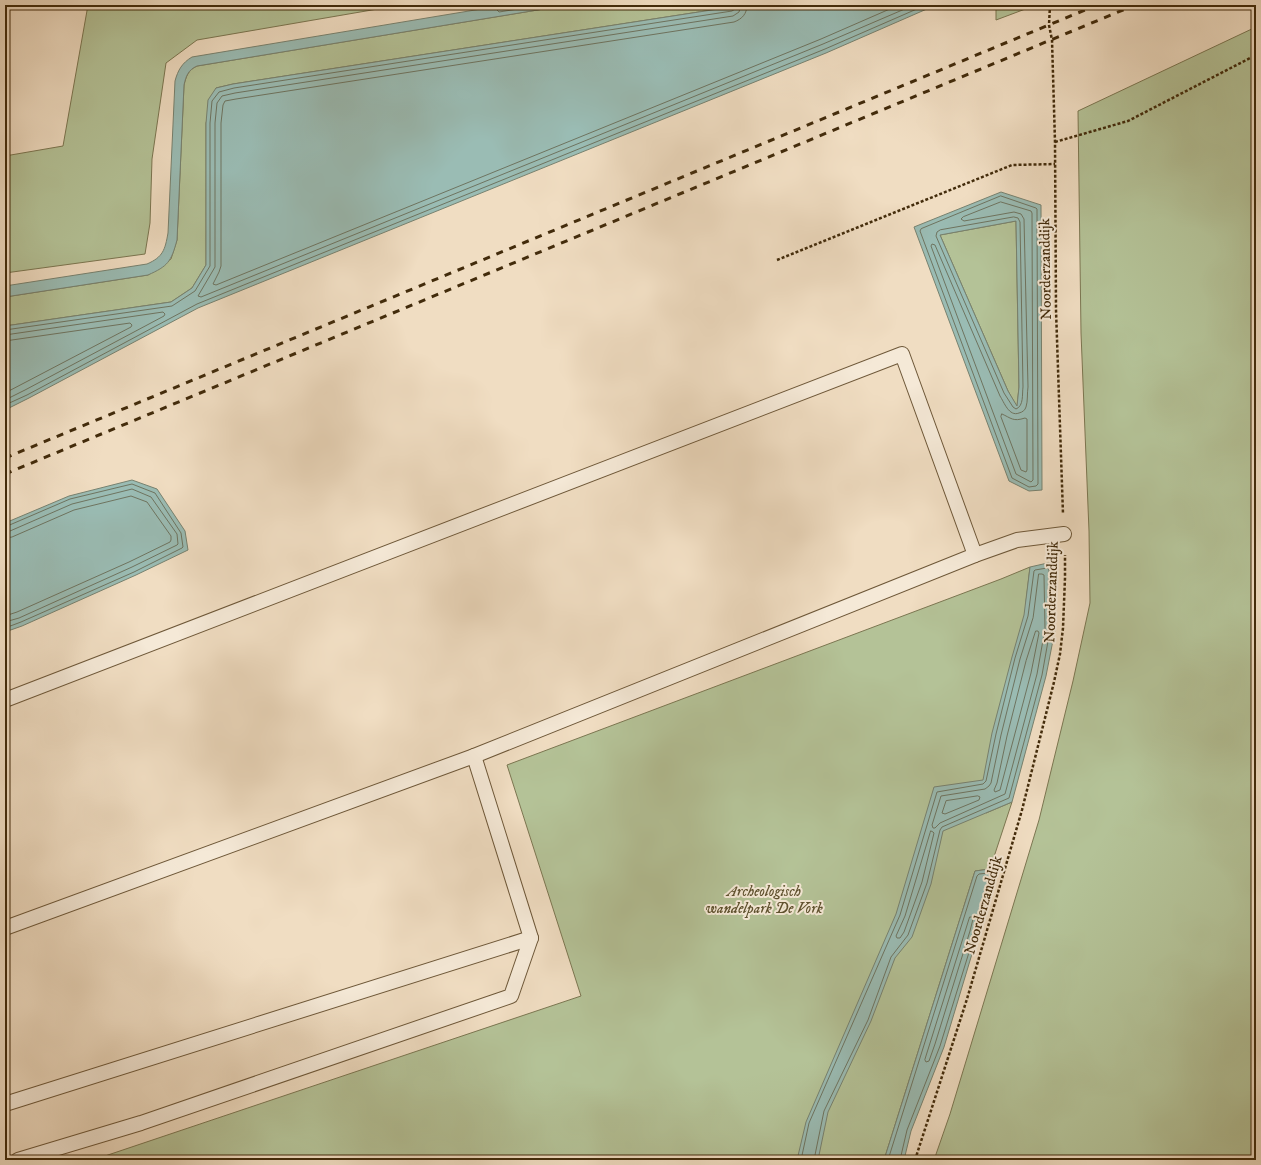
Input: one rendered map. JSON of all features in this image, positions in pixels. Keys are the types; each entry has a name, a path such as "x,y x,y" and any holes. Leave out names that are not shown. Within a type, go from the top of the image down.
{"lane":[{"path":"5,700 902,354 975,555"},
{"path":"5,928 474,756 975,555 1017,540 1064,534"},
{"path":"18,1160 141,1123 512,996 531,938 474,756"},
{"path":"5,1104 531,938"}],"path":[{"name":"Noorderzanddijk","path":"915,1160 967,999 1018,825 1054,682 1063,628 1065,578 1056,310 1055,142 1052,40 1049,25 1050,5"},
{"path":"1055,142 1128,121 1256,54"},
{"path":"777,260 1012,164 1055,164"}],"green space":[{"path":"88,5 401,5 197,40 166,63 152,159 150,223 145,254 5,273 5,156 63,146"},
{"path":"568,5 744,5 233,84 216,88 206,123 206,265 192,288 171,302 5,326 5,297 148,275 171,259 177,240 184,85 188,74 197,66"},
{"path":"996,5 1036,5 996,20"},
{"path":"1256,27 1256,1160 934,1160 950,1114 1039,820 1073,681 1090,603 1089,531 1081,333 1078,111"},
{"path":"1016,221 1019,387 1017,407 1008,391 940,235"},
{"name":"Archeologisch wandelpark De Vork","path":"1030,567 1026,602 1038,598 986,813 1012,802 990,869 975,871 884,1160 93,1160 581,996 507,765"}],"water":[{"path":"505,5 568,5 197,66 191,69 184,85 177,240 173,253 168,262 160,269 148,275 5,297 5,286 147,264 160,256 166,244 168,233 175,81 181,67 192,57"},
{"path":"744,5 936,5 826,53 198,308 5,410 5,326 171,302 192,288 206,265 206,123 208,100 216,88 233,84"},
{"path":"1001,192 1041,205 1042,490 1029,491 1009,481 914,227","holes":["1016,221 1019,387 1017,406 1008,391 940,235"]},
{"path":"132,480 157,489 185,531 188,550 136,575 22,626 5,632 5,523 69,496"},
{"path":"1052,562 1055,630 1046,676 1012,802 943,831 931,884 912,937 895,958 871,1021 828,1112 818,1160 797,1160 806,1122 896,914 934,787 983,780 992,733 1024,615 1030,567"},
{"path":"990,869 996,873 978,934 944,1047 911,1131 904,1160 884,1160 975,871"}],"railway":[{"path":"5,458 1097,5"},
{"path":"5,474 1135,5"}]}
